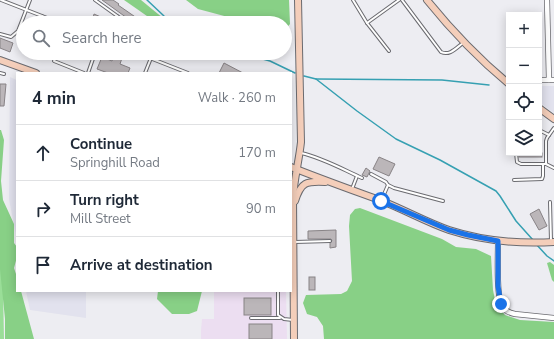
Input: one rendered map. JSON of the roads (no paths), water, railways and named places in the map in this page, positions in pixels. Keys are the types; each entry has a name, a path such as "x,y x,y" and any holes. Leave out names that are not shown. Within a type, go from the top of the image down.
{"main road":[{"path":"294,339 292,287 292,208 294,168 300,153 301,132 298,0"},
{"path":"427,0 464,42 506,81"},
{"path":"0,60 33,72"},
{"path":"542,110 554,119"},
{"path":"294,168 381,201 449,230 498,241 551,242"},
{"path":"292,208 298,193 305,184 314,182 331,182"}],"street":[{"path":"548,0 551,80"},
{"path":"498,241 498,286 501,302 504,308 510,313 521,316 554,318"}],"lane":[{"path":"1,0 42,16"},
{"path":"24,16 30,0"},
{"path":"95,0 117,16"},
{"path":"353,0 367,22 389,51"},
{"path":"367,22 399,0 441,52 446,54 450,53 464,42"},
{"path":"0,34 11,37 16,33"},
{"path":"54,60 82,72"},
{"path":"88,72 93,60"},
{"path":"146,72 150,60"},
{"path":"156,60 186,72"},
{"path":"0,73 4,74"},
{"path":"546,164 546,141 554,128"},
{"path":"542,132 549,135"},
{"path":"300,153 323,160 362,178"},
{"path":"516,156 517,162 521,164 546,164 554,168"},
{"path":"514,180 542,179 543,164"},
{"path":"371,174 386,182 388,185 401,190 443,201"},
{"path":"352,190 357,176"},
{"path":"381,201 388,185"},
{"path":"550,202 551,242"},
{"path":"293,242 330,241"},
{"path":"278,292 278,315 282,318"},
{"path":"251,318 282,318 294,320"}],"waterway":[{"path":"147,0 164,16"},
{"path":"266,60 295,73"},
{"path":"304,76 316,79 396,139 440,160 496,191 516,221 533,240"},
{"path":"316,79 442,80 489,85"},
{"path":"536,244 554,261"}]}
